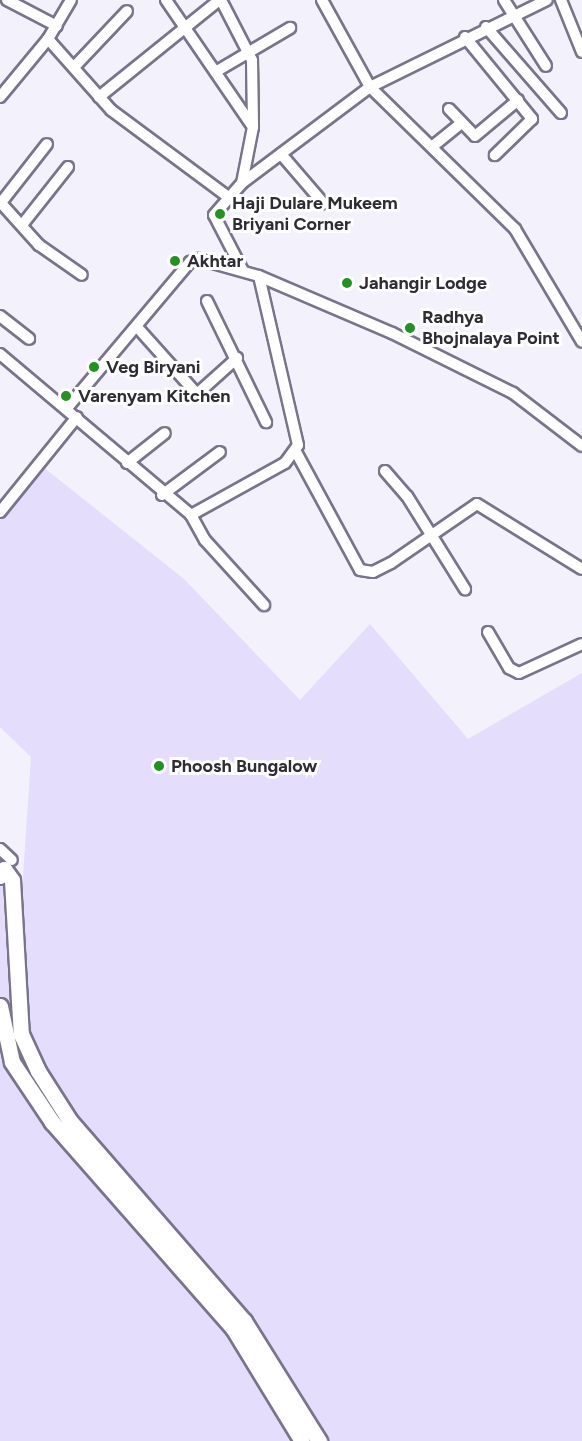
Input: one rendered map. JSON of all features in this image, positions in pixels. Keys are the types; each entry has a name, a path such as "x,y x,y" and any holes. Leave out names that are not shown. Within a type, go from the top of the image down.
{"street":[{"path":"7,0 57,26"},
{"path":"0,97 48,39 71,0"},
{"path":"166,0 217,71 253,127"},
{"path":"99,97 184,25 220,0 250,54 253,127 242,183"},
{"path":"322,0 370,87 434,146 509,221 582,342"},
{"path":"504,0 510,16 546,66"},
{"path":"243,271 215,219 215,210 227,196 370,87 465,37 547,0"},
{"path":"561,0 582,52"},
{"path":"76,65 127,11"},
{"path":"486,27 561,113"},
{"path":"217,71 250,54 290,28"},
{"path":"465,37 518,100 532,122 495,155"},
{"path":"48,39 76,65 99,97 227,196"},
{"path":"450,109 461,123 479,135 518,100"},
{"path":"434,146 461,123"},
{"path":"47,144 1,204 39,246 82,275"},
{"path":"281,154 323,203"},
{"path":"22,225 68,167"},
{"path":"67,408 194,259 259,276 513,393 582,446"},
{"path":"259,276 294,412 296,452 360,570 382,568 477,504 582,569"},
{"path":"207,301 237,358 266,422"},
{"path":"0,316 29,339"},
{"path":"137,327 197,394 237,358"},
{"path":"0,354 78,417 162,495 191,515 205,540 264,605"},
{"path":"0,512 78,417"},
{"path":"127,463 165,433"},
{"path":"162,495 220,452"},
{"path":"191,515 296,452"},
{"path":"385,471 433,535 465,590"},
{"path":"488,632 509,669 519,673 582,644"},
{"path":"0,849 12,860"},
{"path":"0,876 4,869 12,880 21,1034 70,1121 244,1321 319,1441"},
{"path":"0,1006 2,1040 12,1062 66,1142 233,1328 302,1441"},
{"path":"2,1040 21,1034"}],"shaded area":[{"path":"43,467 184,579 300,700 370,624 468,739 582,673 582,1441 0,1441 0,880 22,892 31,757 0,727 0,520"}],"place":[{"name":"Haji Dulare Mukeem Briyani Corner","path":"220,214"},
{"name":"Akhtar","path":"175,261"},
{"name":"Jahangir Lodge","path":"347,283"},
{"name":"Radhya Bhojnalaya Point","path":"410,328"},
{"name":"Veg Biryani","path":"94,367"},
{"name":"Varenyam Kitchen","path":"66,396"},
{"name":"Phoosh Bungalow","path":"159,766"}]}
